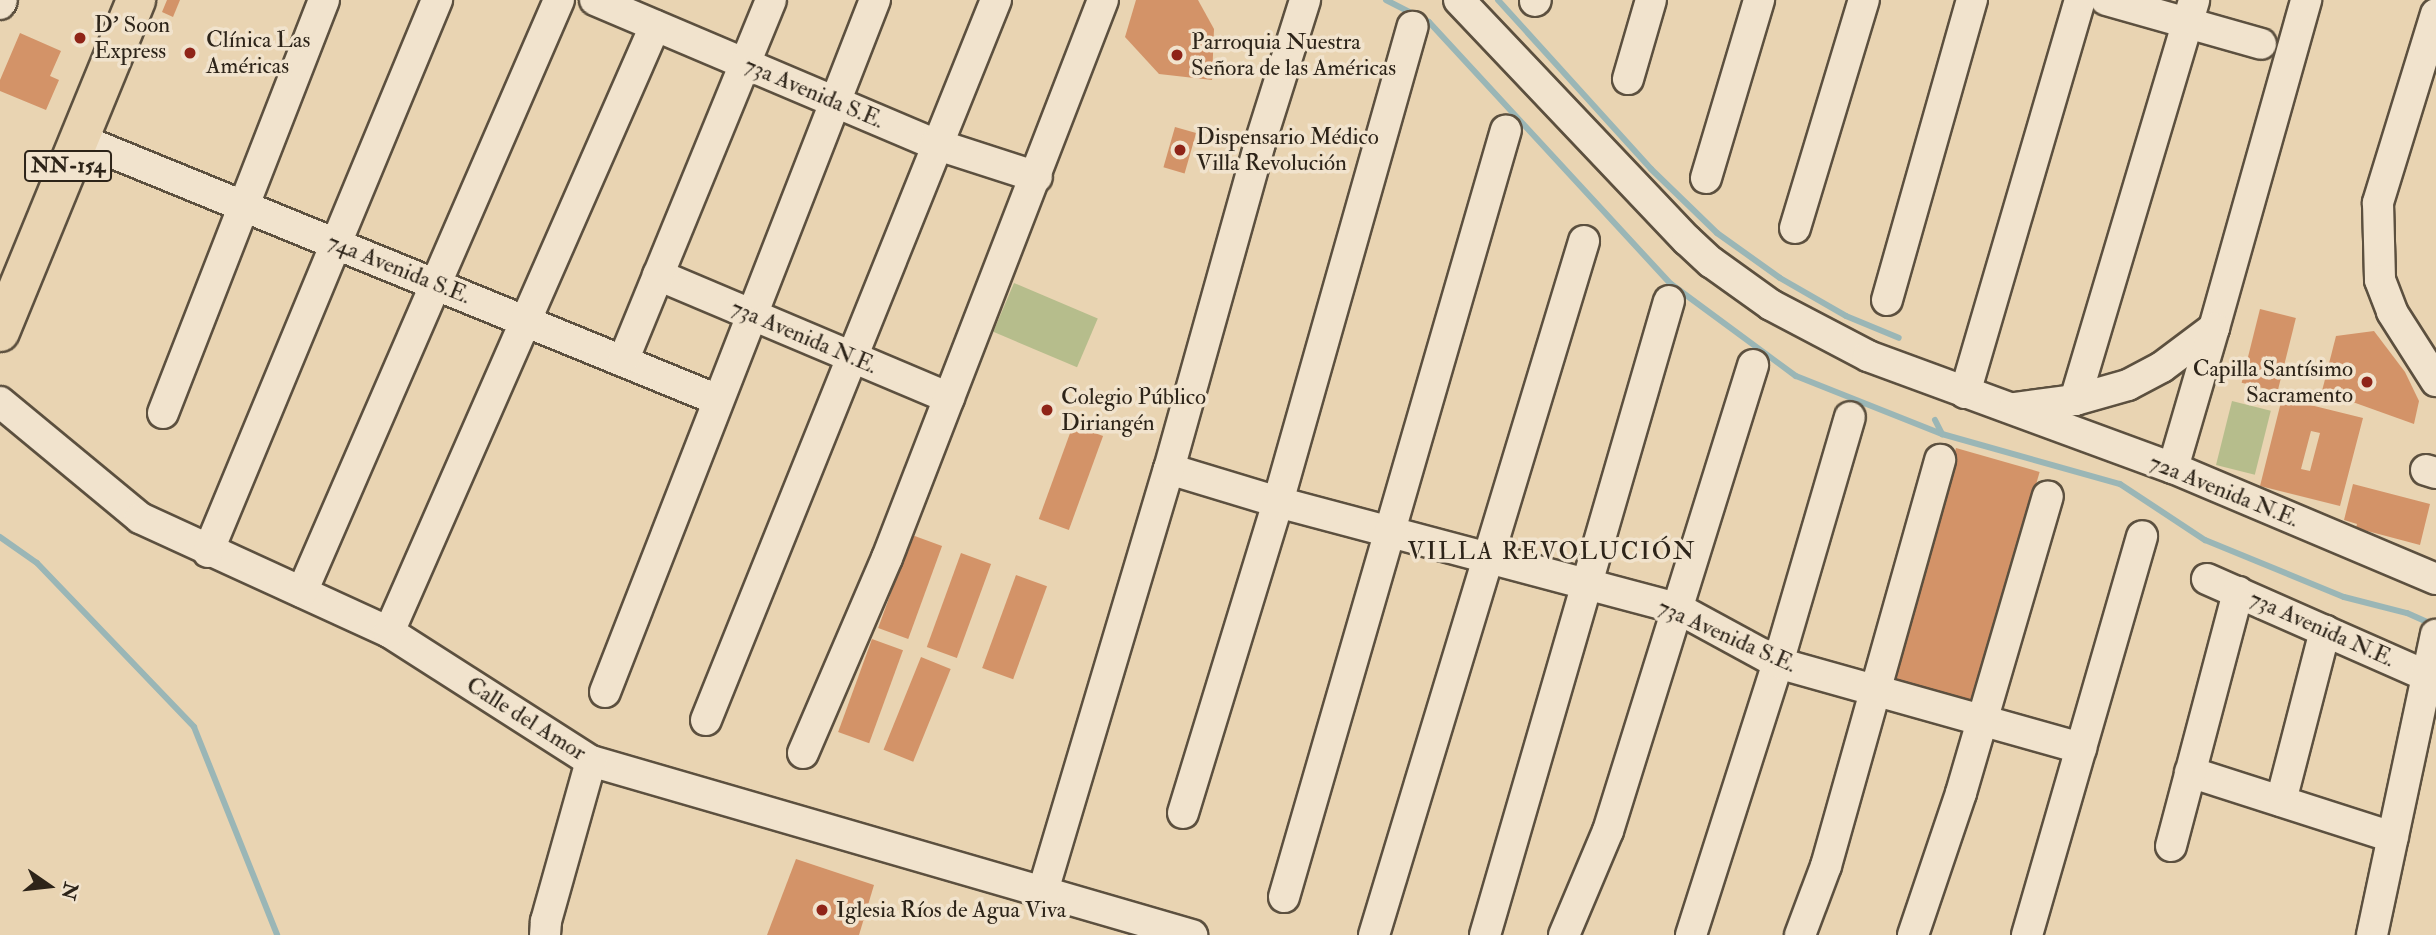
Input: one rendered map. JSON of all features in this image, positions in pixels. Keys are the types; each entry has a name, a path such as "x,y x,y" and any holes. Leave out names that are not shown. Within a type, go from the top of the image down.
{"main road":[{"name":"NN-154","path":"0,332 136,0"}],"street":[{"path":"163,412 324,0"},
{"path":"208,552 437,0"},
{"path":"302,593 559,0"},
{"name":"73a Avenida S.E.","path":"595,0 649,15 746,65 935,144 1037,177"},
{"path":"623,361 771,0"},
{"path":"605,692 875,0"},
{"path":"706,720 935,144 996,0"},
{"path":"803,753 887,558 1037,177 1103,0"},
{"path":"1043,891 1169,469 1260,143 1305,0"},
{"name":"72a Avenida N.E.","path":"1459,0 1626,178 1711,262 1771,305 1868,356 2173,468 2436,579"},
{"path":"1628,79 1651,0"},
{"path":"1706,178 1759,0"},
{"path":"1795,228 1864,0"},
{"path":"1887,300 1972,0"},
{"path":"1965,393 2080,0"},
{"path":"2106,0 2191,12 2261,44"},
{"path":"2173,468 2306,0"},
{"path":"2075,400 2191,12"},
{"path":"2436,14 2378,203 2380,280 2392,312 2436,381"},
{"path":"389,632 527,321 649,15"},
{"path":"1183,813 1278,502 1412,27"},
{"path":"1284,897 1506,130"},
{"name":"74a Avenida S.E.","path":"79,139 718,400"},
{"path":"1374,935 1584,241"},
{"name":"73a Avenida N.E.","path":"658,275 949,398"},
{"path":"1485,935 1669,301"},
{"path":"2010,409 2075,400 2128,385 2162,367 2214,328"},
{"path":"1564,935 1608,831 1753,365"},
{"name":"Calle del Amor","path":"0,402 140,518 208,552 389,632 591,761 1043,891 1174,932"},
{"path":"1691,935 1778,663 1850,417"},
{"path":"1800,935 1826,866 1940,460"},
{"name":"73a Avenida S.E.","path":"1169,469 1278,502 1679,609 1778,663 2081,748"},
{"path":"1913,935 1982,722 2048,496"},
{"path":"2027,935 2142,536"},
{"name":"73a Avenida N.E.","path":"2207,579 2432,678"},
{"path":"2171,846 2238,592"},
{"path":"2281,801 2325,631"},
{"path":"2372,935 2432,678 2435,641"},
{"path":"545,934 591,761"},
{"path":"2190,772 2393,836"}],"green space":[{"path":"1014,283 1098,319 1077,367 993,332"},
{"path":"2232,401 2271,411 2255,475 2216,465"}],"building":[{"path":"167,0 180,0 173,17 162,12"},
{"name":"Parroquia Nuestra Señora de las Américas","path":"1136,0 1198,0 1214,29 1212,80 1159,74 1125,37"},
{"path":"20,33 61,51 50,76 59,80 46,110 0,91 0,80"},
{"name":"Dispensario Médico Villa Revolución","path":"1175,127 1196,133 1185,173 1163,167"},
{"path":"2260,309 2296,318 2278,392 2242,383"},
{"name":"Capilla Santísimo Sacramento","path":"2374,331 2405,372 2419,401 2414,424 2322,391 2336,336"},
{"path":"2282,398 2363,418 2340,506 2260,486","holes":["2311,431 2320,433 2310,471 2301,469"]},
{"path":"1073,425 1103,436 1069,530 1039,519"},
{"path":"1956,448 2040,472 1971,710 1888,686"},
{"path":"2353,484 2430,504 2420,545 2356,528 2357,524 2344,520"},
{"path":"912,535 942,546 908,639 878,628"},
{"path":"961,553 991,564 957,658 927,647"},
{"path":"1016,575 1047,586 1013,679 982,668"},
{"path":"872,639 903,650 869,743 838,732"},
{"path":"921,657 951,669 913,762 884,750"},
{"name":"Iglesia Ríos de Agua Viva","path":"796,859 874,885 859,935 767,935"}],"waterway":[{"path":"1386,0 1429,22 1671,284 1796,376 1942,434 2120,484 2205,540 2344,597 2407,613 2434,625"},
{"path":"1498,0 1651,169 1717,233 1780,278 1846,316 1899,338"},
{"path":"1935,420 1942,434"},
{"path":"0,537 37,563 194,727 277,935"}],"place":[{"name":"D' Soon Express","path":"80,38"},
{"name":"Clínica Las Américas","path":"190,53"},
{"name":"Parroquia Nuestra Señora de las Américas","path":"1177,55"},
{"name":"Dispensario Médico Villa Revolución","path":"1180,150"},
{"name":"Capilla Santísimo Sacramento","path":"2367,382"},
{"name":"Colegio Público Diriangén","path":"1047,410"},
{"name":"Iglesia Ríos de Agua Viva","path":"822,910"}],"district":[{"name":"VILLA REVOLUCIÓN","path":"1552,552"}]}
